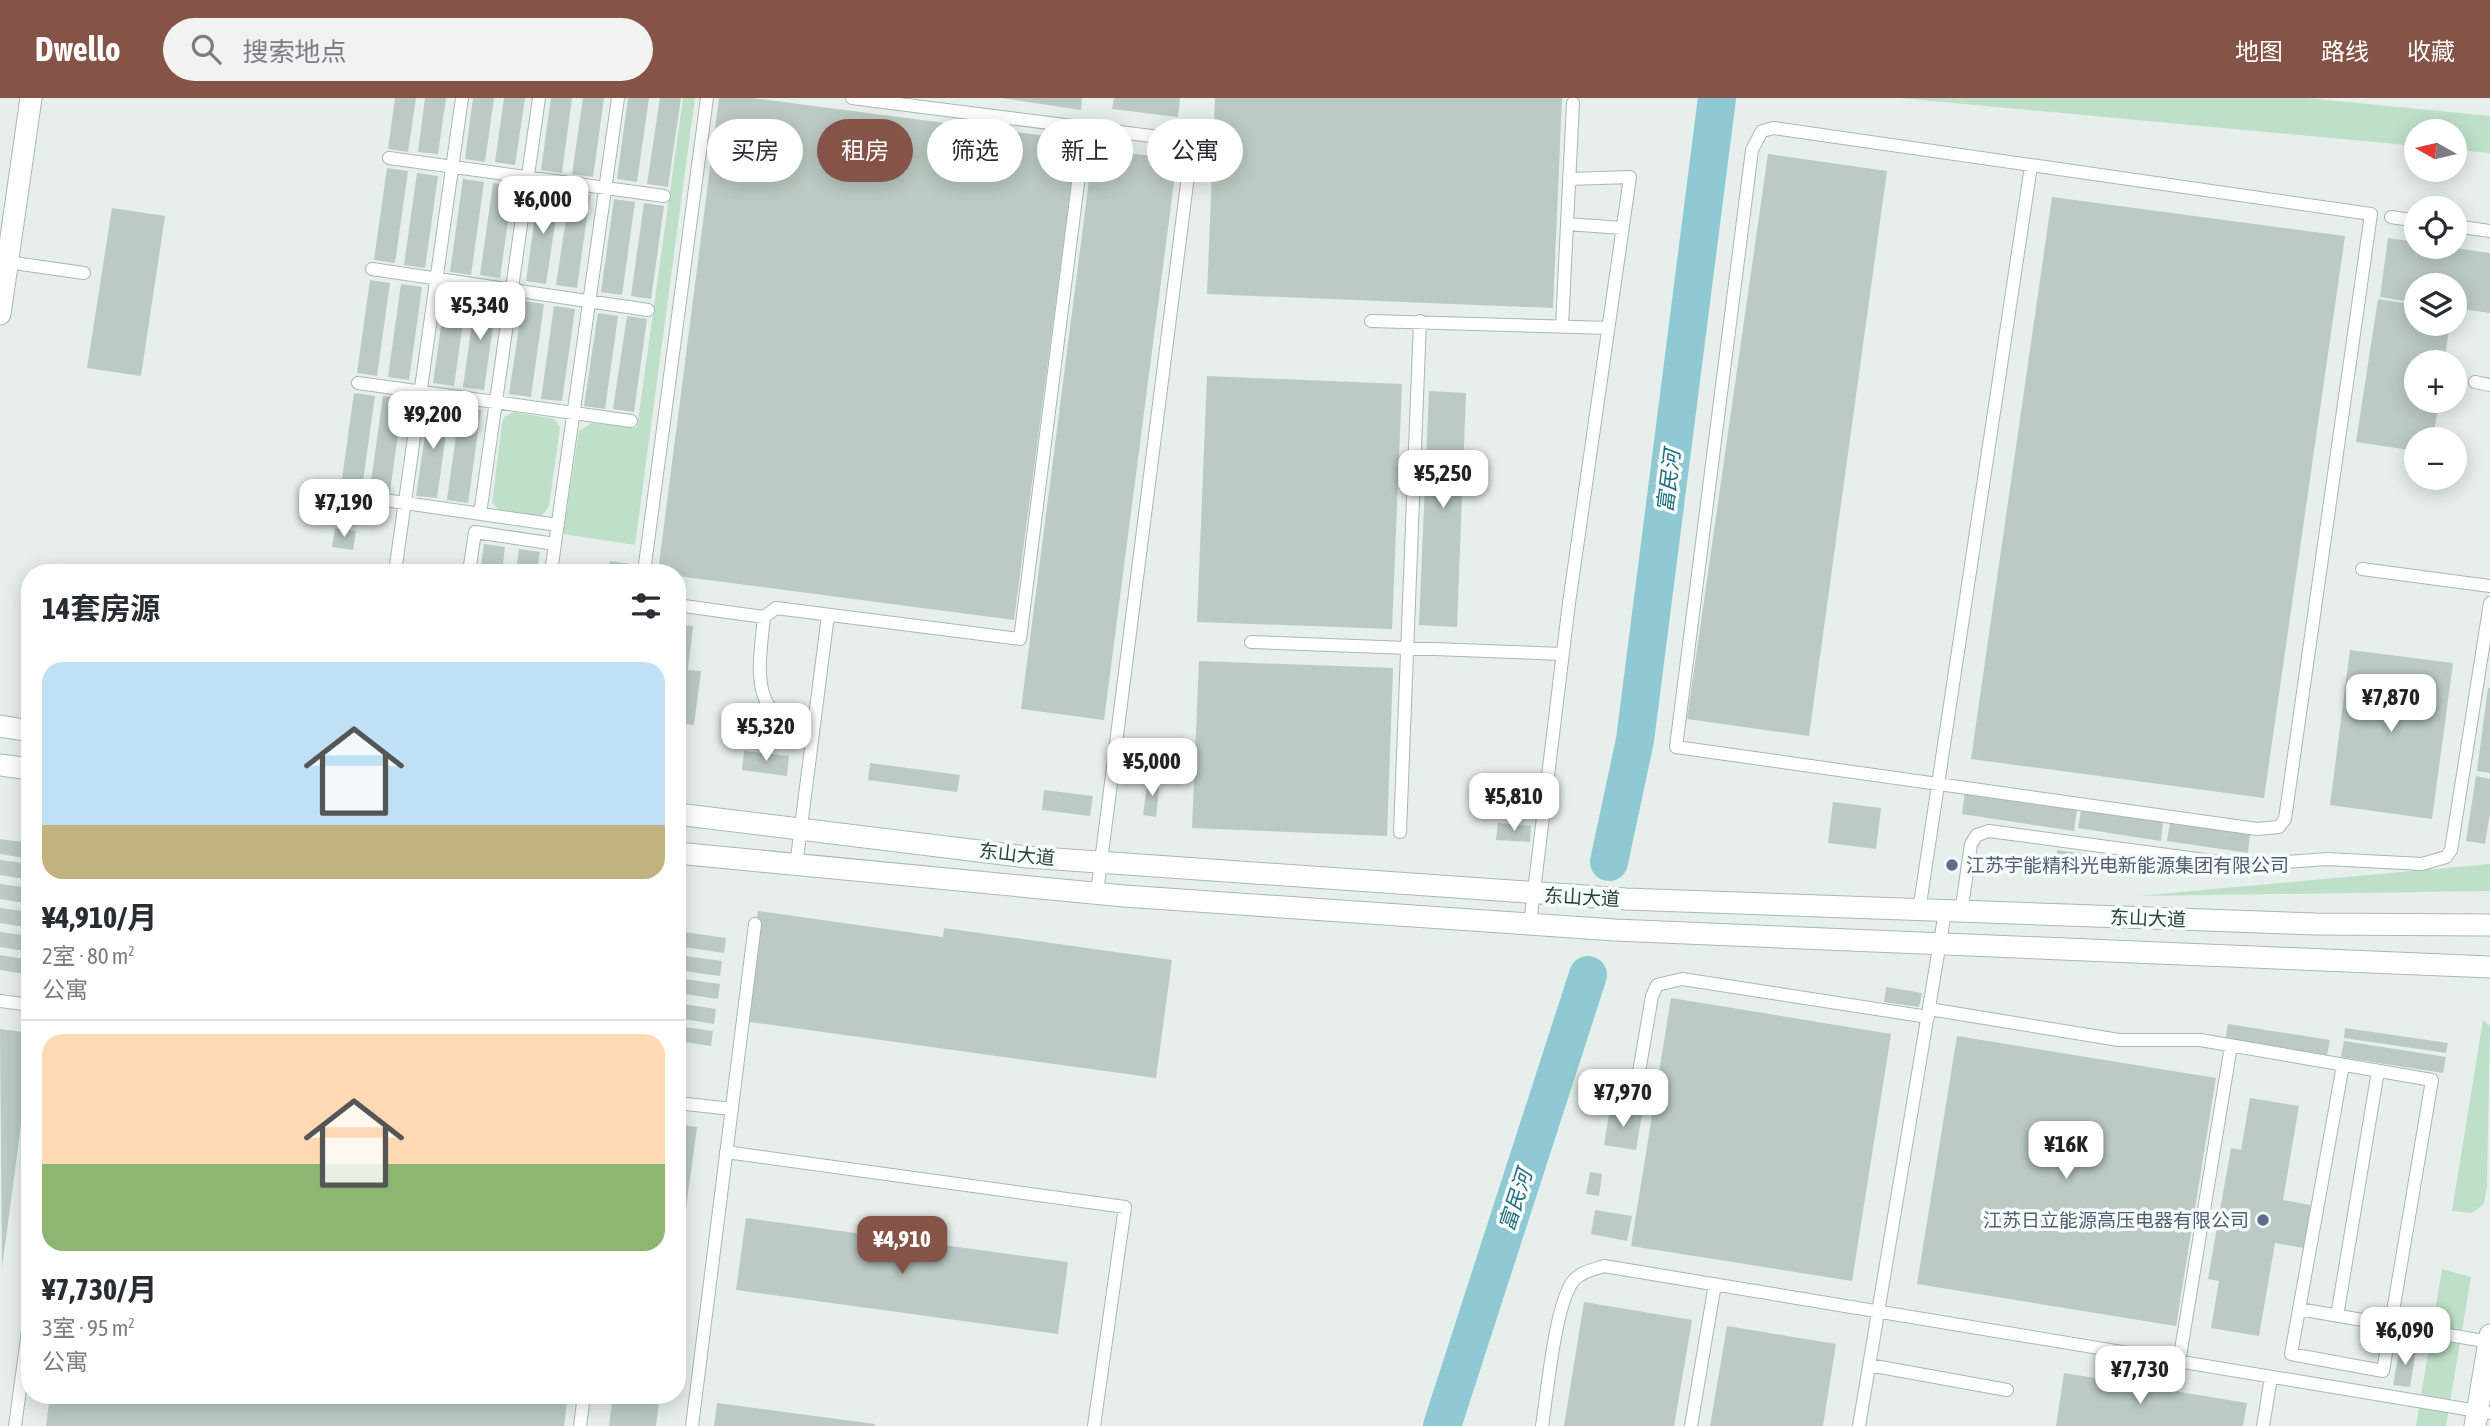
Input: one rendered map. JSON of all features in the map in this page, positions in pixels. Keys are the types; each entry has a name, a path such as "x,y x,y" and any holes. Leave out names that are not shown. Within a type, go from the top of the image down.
{"main road":[{"path":"0,314 31,98"},
{"path":"0,726 21,730"},
{"path":"0,765 21,768"},
{"name":"东山大道","path":"686,815 1027,856 1533,894 1919,911 2315,924 2490,925"},
{"name":"东山大道","path":"686,854 1097,893 1530,924 2490,967"},
{"path":"2481,1417 2490,1340"}],"lane":[{"path":"396,564 462,98"},
{"path":"480,514 539,98"},
{"path":"552,564 618,98"},
{"path":"645,564 707,98"},
{"path":"852,98 1037,122"},
{"path":"1562,326 1573,103"},
{"path":"1774,128 2371,214 2285,819 2279,827 2257,829 1966,786 1937,785 1676,747 1752,150 1762,131 1774,128"},
{"path":"1097,893 1190,160 1188,148 1167,138 1133,134"},
{"path":"389,158 664,196"},
{"path":"1919,911 2031,166"},
{"path":"1530,924 1563,654 1629,177 1569,179"},
{"path":"686,606 764,617 776,608 1020,639 1078,182"},
{"path":"2391,217 2404,219"},
{"path":"1567,224 1622,228"},
{"path":"2467,228 2490,231"},
{"path":"7,262 84,273"},
{"path":"372,269 648,310"},
{"path":"1371,321 1608,328"},
{"path":"1400,832 1420,321"},
{"path":"2475,382 2490,385"},
{"path":"358,383 631,421"},
{"path":"342,494 558,525"},
{"path":"470,564 475,532 555,544"},
{"path":"2362,569 2490,586"},
{"path":"1859,1426 1940,942 1953,912 1971,844 1977,835 1989,831 2242,865 2327,859 2422,864 2446,857 2451,850 2490,603"},
{"path":"796,866 828,615"},
{"path":"764,617 759,664 767,705 776,719 790,730 812,739"},
{"path":"1251,642 1563,654"},
{"path":"692,1426 755,924"},
{"path":"1634,1101 1652,996 1657,985 1667,980 1682,979 2119,1040 2200,1040 2432,1080 2383,1371 2291,1354 2343,1065"},
{"path":"0,1001 21,1004"},
{"path":"2179,1362 2231,1046"},
{"path":"2337,1316 2378,1071"},
{"path":"686,1104 732,1109"},
{"path":"726,1152 1125,1208 1094,1426"},
{"path":"1542,1426 1561,1315 1575,1280 1604,1266 2272,1377 2481,1417"},
{"path":"1691,1426 1715,1284"},
{"path":"2299,1309 2490,1340"},
{"path":"1869,1365 2007,1390"},
{"path":"2263,1426 2272,1377"},
{"path":"15,1426 21,1382"},
{"path":"580,1426 583,1404"}],"green space":[{"path":"683,98 695,98 635,545 563,534 579,431 592,423 637,428"},
{"path":"1900,98 2307,98 2490,116 2490,153 2468,151 2468,119 2404,119 2404,145"},
{"path":"514,412 554,419 560,427 549,506 542,516 499,510 492,503 502,424 504,417"},
{"path":"2490,864 2490,891 2138,896"},
{"path":"2483,1020 2490,1026 2487,1187 2484,1204 2472,1213 2452,1211"},
{"path":"2442,1269 2471,1277 2446,1426 2416,1426"}],"building":[{"path":"395,98 416,98 408,152 388,149"},
{"path":"425,98 446,98 438,154 418,152"},
{"path":"473,98 494,98 485,162 465,159"},
{"path":"504,98 525,98 515,165 495,162"},
{"path":"551,98 572,98 562,173 541,170"},
{"path":"583,98 604,98 593,177 572,174"},
{"path":"628,98 649,98 637,182 617,179"},
{"path":"660,98 681,98 668,187 647,184"},
{"path":"719,98 752,98 927,121 927,182 1023,182 1023,133 1037,135 1037,182 1071,182 1014,620 686,577 686,564 659,564 708,182 803,182 803,119 716,119"},
{"path":"1002,98 1082,98 1081,110"},
{"path":"1114,98 1180,98 1178,117 1112,109"},
{"path":"1215,98 1562,98 1553,308 1207,294 1212,182 1243,182 1243,119 1214,119"},
{"path":"1133,154 1147,155 1147,182 1174,182 1104,720 1021,709 1089,182 1133,182"},
{"path":"1768,154 1887,171 1809,736 1687,719"},
{"path":"387,168 408,171 395,263 374,260"},
{"path":"417,173 438,176 425,268 404,265"},
{"path":"463,179 484,182 471,275 450,272"},
{"path":"493,183 513,186 500,278 480,275"},
{"path":"539,188 560,191 546,284 526,281"},
{"path":"570,192 590,195 577,288 556,285"},
{"path":"2052,197 2345,236 2264,798 1971,759"},
{"path":"614,199 635,202 622,295 601,292"},
{"path":"644,203 664,206 651,299 631,296"},
{"path":"112,208 165,216 141,376 87,368"},
{"path":"2388,238 2404,240 2404,259 2467,259 2467,250 2490,253 2490,313 2467,310 2467,273 2404,273 2404,301 2380,297"},
{"path":"370,280 390,283 377,376 357,373"},
{"path":"401,284 422,287 409,380 388,377"},
{"path":"446,291 467,294 454,386 433,383"},
{"path":"476,295 497,298 484,390 463,387"},
{"path":"2378,299 2404,303 2404,336 2448,336 2446,350 2404,350 2404,413 2437,413 2435,427 2404,427 2404,449 2356,442"},
{"path":"523,301 544,304 531,397 509,394"},
{"path":"554,306 575,309 562,401 541,399"},
{"path":"598,313 618,316 605,409 584,406"},
{"path":"627,316 647,319 634,412 613,409"},
{"path":"1207,376 1402,384 1392,629 1197,622"},
{"path":"1429,391 1466,393 1457,627 1419,625"},
{"path":"354,393 375,396 362,488 341,486"},
{"path":"383,396 403,399 390,492 370,489"},
{"path":"430,403 450,406 437,498 416,496"},
{"path":"460,407 481,410 468,503 447,500"},
{"path":"338,504 359,507 356,526 336,523"},
{"path":"335,528 356,531 353,550 332,547"},
{"path":"484,544 505,547 503,564 481,564"},
{"path":"519,549 540,552 538,564 517,564"},
{"path":"610,561 630,564 609,564"},
{"path":"686,625 693,626 688,670 701,671 694,725 686,724"},
{"path":"2350,650 2453,663 2432,819 2330,805"},
{"path":"1199,661 1393,668 1387,836 1192,828"},
{"path":"2490,688 2490,773 2477,771"},
{"path":"744,751 789,756 787,776 742,770"},
{"path":"870,763 960,775 957,792 868,780"},
{"path":"2476,776 2490,779 2490,812 2485,844 2466,841"},
{"path":"1148,778 1160,779 1156,817 1143,815"},
{"path":"1044,790 1093,796 1090,816 1042,810"},
{"path":"1965,793 2077,810 2074,831 1962,814"},
{"path":"1833,802 1881,808 1876,849 1828,843"},
{"path":"2081,810 2163,822 2161,841 2078,828"},
{"path":"2170,822 2250,834 2248,853 2167,841"},
{"path":"1498,823 1531,826 1530,842 1496,840"},
{"path":"0,839 21,842 21,858 0,854"},
{"path":"2057,850 2089,855 2086,872 2054,868"},
{"path":"0,860 21,863 21,878 0,875"},
{"path":"0,884 21,887 21,902 0,899"},
{"path":"0,908 21,911 21,926 0,923"},
{"path":"758,911 943,937 944,928 1172,960 1156,1078 743,1021"},
{"path":"0,932 21,935 21,950 0,947"},
{"path":"686,932 726,938 724,953 686,947"},
{"path":"0,955 21,958 21,974 0,970"},
{"path":"686,956 722,961 720,976 686,971"},
{"path":"686,979 720,984 718,999 686,994"},
{"path":"1886,987 1922,993 1919,1007 1884,1002"},
{"path":"1671,998 1891,1034 1852,1281 1631,1246"},
{"path":"686,1004 716,1009 714,1024 686,1019"},
{"path":"2228,1024 2330,1040 2327,1055 2225,1040"},
{"path":"686,1027 713,1031 711,1046 686,1042"},
{"path":"2345,1028 2448,1043 2446,1053 2344,1038"},
{"path":"0,1029 21,1032 21,1125 2,1268"},
{"path":"1957,1036 2216,1078 2176,1326 1917,1284"},
{"path":"2344,1041 2446,1057 2443,1073 2341,1057"},
{"path":"2250,1098 2299,1106 2283,1200 2311,1205 2304,1248 2275,1243 2259,1336 2211,1328 2219,1281 2208,1279 2231,1148 2241,1150"},
{"path":"1610,1108 1642,1114 1636,1150 1604,1145"},
{"path":"686,1125 697,1127 686,1208"},
{"path":"1590,1172 1602,1174 1599,1196 1586,1194"},
{"path":"1595,1210 1632,1216 1627,1241 1591,1234"},
{"path":"746,1218 1068,1262 1058,1334 736,1290"},
{"path":"1584,1302 1692,1320 1674,1426 1564,1426"},
{"path":"1727,1326 1836,1344 1823,1426 1710,1426"},
{"path":"2400,1347 2416,1350 2410,1387 2393,1385"},
{"path":"2064,1373 2247,1403 2243,1426 2056,1426"},
{"path":"717,1403 875,1424 875,1426 714,1426"},
{"path":"49,1404 567,1404 564,1426 46,1426"},
{"path":"612,1404 659,1404 656,1426 609,1426"}],"waterway":[{"name":"富民河","path":"1609,862 1635,740 1717,98"},
{"name":"富民河","path":"1442,1426 1588,975"}],"place":[{"name":"江苏宇能精科光电新能源集团有限公司","path":"1952,865"},
{"name":"江苏日立能源高压电器有限公司","path":"2263,1220"}]}
